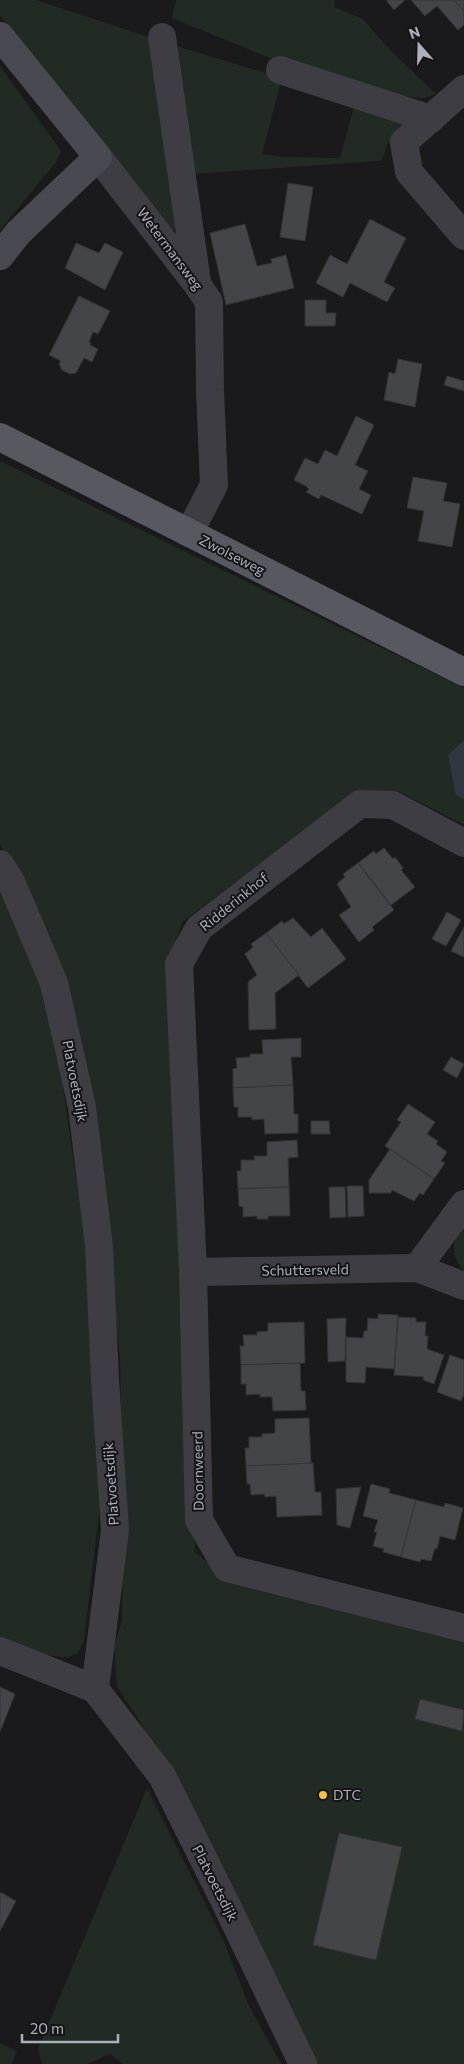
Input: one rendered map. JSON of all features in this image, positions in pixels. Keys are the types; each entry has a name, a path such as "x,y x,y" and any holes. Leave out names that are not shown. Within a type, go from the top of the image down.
{"main road":[{"name":"Zwolseweg","path":"0,437 464,672"}],"street":[{"name":"Wetermansweg","path":"0,36 98,156 209,302 214,484 189,533"},
{"path":"162,37 197,284"},
{"path":"280,70 431,119"},
{"path":"464,90 404,142 409,172 464,236"},
{"path":"0,256 18,233 98,156"},
{"name":"Ridderinkhof","path":"193,1272 180,964 199,928 360,804 393,805 464,843"},
{"name":"Platvoetsdijk","path":"0,864 12,884 54,983 82,1107 99,1246 105,1380 115,1530 95,1688 162,1776 303,2064"},
{"path":"417,1268 464,1204"},
{"name":"Schuttersveld","path":"193,1272 417,1268 464,1286"},
{"name":"Doornweerd","path":"193,1272 199,1520 227,1568 464,1628"},
{"path":"0,1651 95,1688"}],"shaded area":[{"path":"0,0 36,0 155,39 179,226 170,233 0,15"},
{"path":"176,0 335,0 334,7 363,19 390,50 436,94 424,98 382,94 285,64 172,18"},
{"path":"173,45 282,78 262,154 284,157 340,158 354,107 403,123 405,134 387,144 382,160 378,161 192,174"},
{"path":"0,66 61,151 57,161 0,230"},
{"path":"0,461 464,688 464,825 400,792 358,790 182,922 174,949 195,1552 226,1577 464,1640 464,2064 317,2064 303,2049 229,1878 134,1712 117,1687 114,1645 122,1621 123,1509 120,1357 95,1147 29,903 0,844"},
{"path":"464,740 464,799 456,795 448,755"},
{"path":"0,893 36,963 61,1073 91,1283 104,1472 84,1640 79,1651 72,1656 63,1657 41,1653 0,1637"},
{"path":"464,1218 464,1271 456,1258 454,1245"},
{"path":"147,1788 223,1939 249,2006 281,2064 123,2064 110,2054 87,2064 42,2064 38,2049"},
{"path":"0,2043 17,2051 12,2064 0,2064"}],"building":[{"path":"386,0 405,0 394,10"},
{"path":"411,0 454,0 464,11 464,25 458,30 437,6 425,16"},
{"path":"454,0 464,0 464,11"},
{"path":"288,183 313,187 305,241 280,237"},
{"path":"370,219 406,238 384,282 395,288 387,302 350,283 343,297 316,283 330,255 347,264"},
{"path":"245,224 257,266 272,263 271,259 286,255 294,288 226,305 210,233"},
{"path":"76,243 99,253 105,243 123,252 105,290 65,268"},
{"path":"79,296 110,311 98,334 93,332 89,342 91,343 90,345 98,349 92,362 84,358 76,373 70,374 62,370 59,364 61,361 49,355"},
{"path":"305,300 326,300 326,313 336,313 335,326 305,326"},
{"path":"398,359 422,364 415,407 384,400 389,372 395,374"},
{"path":"447,376 464,381 464,391 444,385"},
{"path":"356,416 374,425 355,465 368,471 359,489 371,495 362,514 321,495 319,499 306,492 309,489 306,486 294,480 305,458 318,464 325,450 337,456"},
{"path":"413,477 447,483 443,501 460,504 452,547 418,541 424,511 407,508"},
{"path":"384,848 393,859 395,857 403,868 401,870 415,887 391,905 358,863 374,851 376,854"},
{"path":"358,863 394,910 372,927 374,930 359,942 339,915 351,907 337,884 345,877 343,874"},
{"path":"447,912 461,920 446,946 432,939"},
{"path":"293,918 311,937 322,928 346,959 308,988 266,933 282,921 284,924"},
{"path":"464,927 464,957 451,951"},
{"path":"266,933 299,975 275,993 276,1029 249,1030 248,982 257,975 245,954 253,947 251,944"},
{"path":"301,1038 301,1057 291,1057 293,1085 233,1088 233,1069 237,1068 236,1058 250,1057 250,1054 263,1054 262,1040"},
{"path":"451,1057 464,1064 457,1078 443,1070"},
{"path":"293,1085 294,1114 298,1114 298,1133 265,1134 264,1119 252,1120 252,1117 238,1117 238,1107 234,1107 233,1088"},
{"path":"408,1104 435,1122 427,1134 438,1141 436,1144 447,1152 441,1161 445,1163 434,1179 385,1146 401,1122 397,1120"},
{"path":"311,1121 329,1121 330,1134 311,1134"},
{"path":"297,1140 298,1157 288,1158 289,1187 238,1189 237,1171 241,1171 241,1160 255,1160 254,1156 267,1156 267,1142"},
{"path":"390,1149 434,1179 423,1195 420,1193 414,1201 392,1190 391,1193 369,1193 369,1180"},
{"path":"347,1186 363,1186 364,1216 348,1217"},
{"path":"289,1187 290,1216 268,1216 268,1219 257,1219 257,1216 243,1217 243,1207 239,1206 238,1189"},
{"path":"329,1187 345,1187 346,1217 330,1218"},
{"path":"378,1314 398,1315 394,1369 366,1367 365,1383 346,1382 346,1337 363,1338 364,1331 367,1331 368,1318 378,1319"},
{"path":"398,1317 416,1318 416,1322 426,1322 425,1336 428,1336 427,1349 444,1355 434,1384 423,1380 424,1377 394,1375"},
{"path":"346,1318 345,1361 328,1362 327,1319"},
{"path":"304,1322 305,1363 241,1365 240,1346 244,1346 243,1335 257,1335 257,1332 268,1331 268,1323"},
{"path":"450,1355 464,1360 464,1394 461,1401 437,1392"},
{"path":"300,1363 301,1391 305,1391 306,1410 273,1411 272,1397 260,1397 260,1394 246,1395 246,1384 241,1384 241,1365"},
{"path":"309,1418 311,1464 246,1466 245,1448 249,1448 249,1437 262,1437 262,1434 275,1433 275,1419"},
{"path":"313,1463 315,1492 321,1492 322,1515 277,1517 276,1496 265,1497 264,1494 251,1495 250,1484 247,1484 246,1466"},
{"path":"371,1484 390,1489 389,1493 416,1500 401,1557 383,1552 384,1549 373,1546 377,1532 374,1532 378,1520 363,1516"},
{"path":"361,1487 350,1528 337,1525 336,1489"},
{"path":"416,1500 444,1507 445,1503 463,1508 455,1540 440,1536 437,1549 435,1548 431,1561 421,1559 420,1562 401,1557"},
{"path":"0,1687 15,1694 0,1732"},
{"path":"420,1699 464,1710 462,1731 415,1719"},
{"path":"339,1833 402,1847 376,1960 313,1945"},
{"path":"0,1892 16,1901 0,1931"}],"place":[{"name":"DTC","path":"323,1795"}]}
